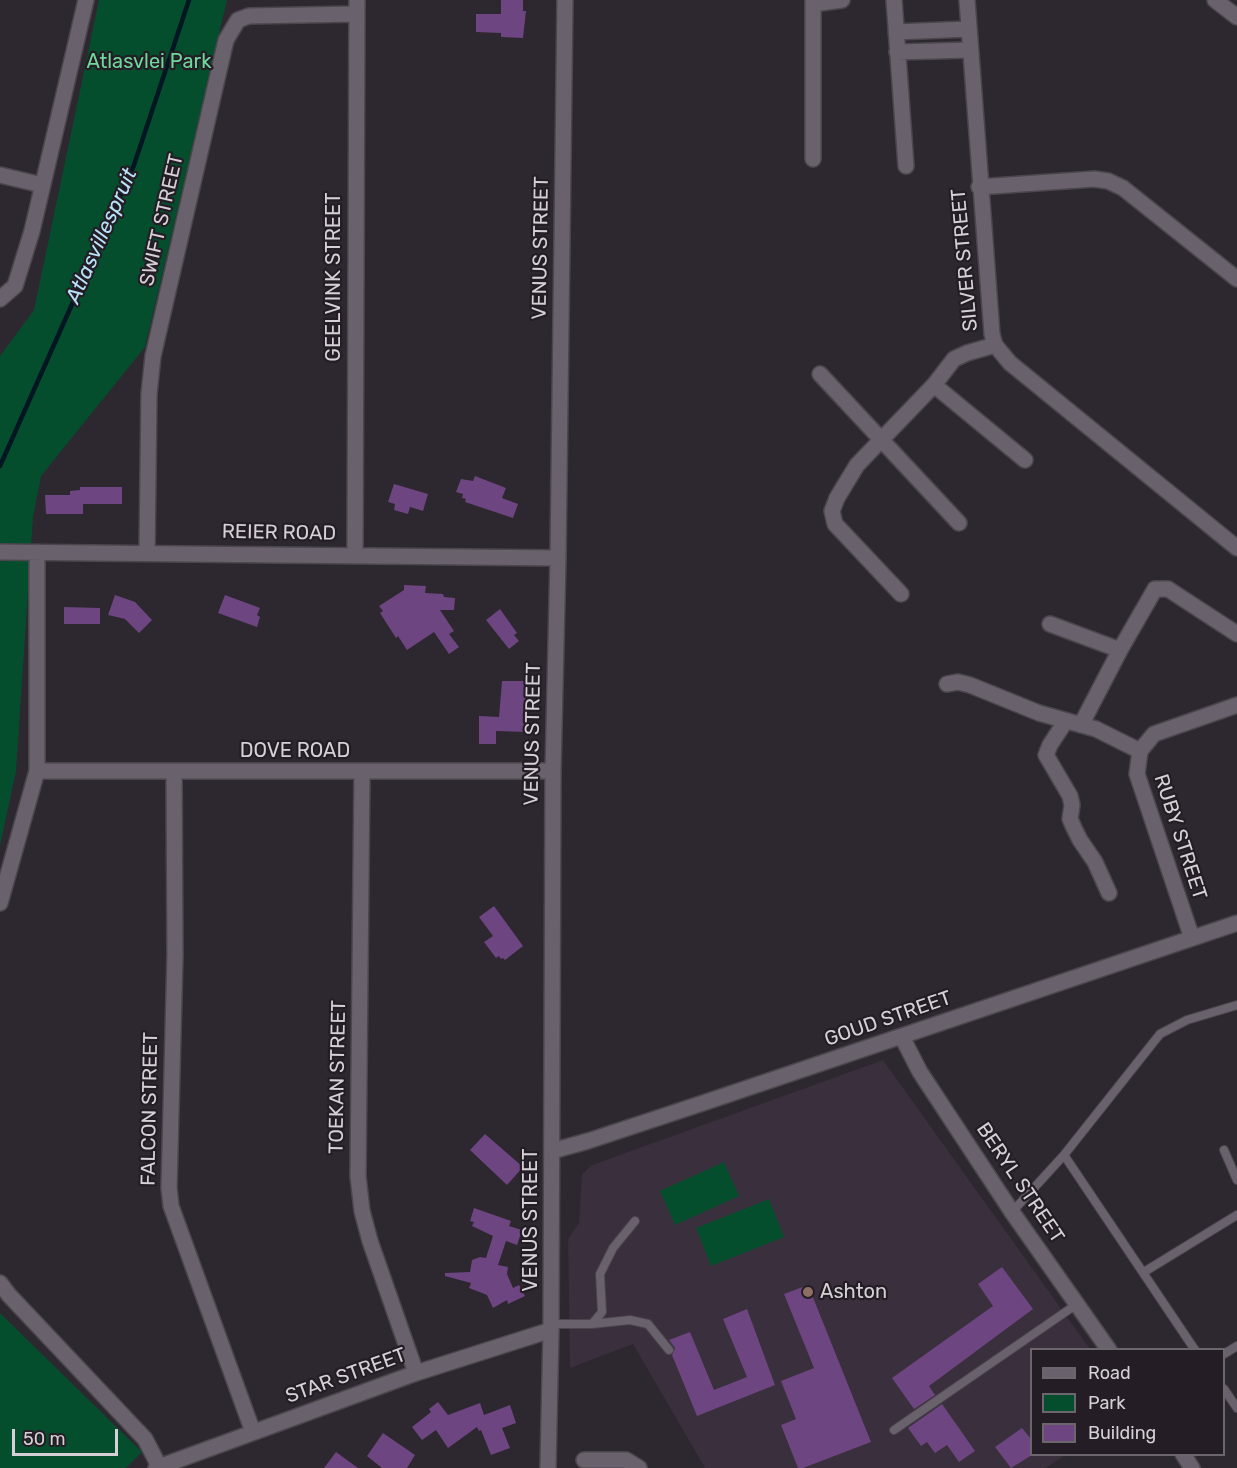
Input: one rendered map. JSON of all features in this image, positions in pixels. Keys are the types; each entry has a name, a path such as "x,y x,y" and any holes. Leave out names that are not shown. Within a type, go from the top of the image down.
{"street":[{"path":"0,299 15,286 32,231 86,0"},
{"name":"VENUS STREET","path":"548,1468 551,1327 553,771 565,0"},
{"path":"813,159 813,2 842,0"},
{"path":"894,0 906,166"},
{"name":"SILVER STREET","path":"967,0 980,187 992,334 995,345 1010,363 1237,548"},
{"path":"1215,0 1237,18"},
{"name":"SWIFT STREET","path":"147,553 149,394 153,356 226,40 238,20 249,16 356,7"},
{"name":"GEELVINK STREET","path":"355,555 356,7"},
{"path":"896,32 969,29"},
{"path":"897,52 970,50"},
{"path":"0,175 42,185"},
{"path":"980,187 1094,179 1107,181 1123,188 1237,279"},
{"path":"901,594 835,524 832,512 837,498 857,465 934,385 954,359 995,345"},
{"path":"820,374 959,523"},
{"path":"934,385 1025,460"},
{"name":"REIER ROAD","path":"0,552 558,558"},
{"path":"0,903 37,771 37,554"},
{"path":"1081,725 1155,589 1168,589 1237,634"},
{"path":"1050,624 1120,650"},
{"path":"947,684 958,682 970,685 1039,713 1096,729 1140,751"},
{"name":"RUBY STREET","path":"1192,938 1137,774 1140,751 1154,734 1237,705"},
{"path":"1065,722 1046,755 1070,796 1072,805 1070,819 1074,828 1095,862 1109,893"},
{"name":"DOVE ROAD","path":"37,771 553,771"},
{"name":"TOEKAN STREET","path":"362,771 358,1176 362,1211 370,1241 416,1373"},
{"name":"FALCON STREET","path":"174,772 175,955 169,1188 171,1206 253,1432"},
{"name":"GOUD STREET","path":"552,1151 902,1037 1237,923"},
{"name":"BERYL STREET","path":"902,1037 920,1072 1012,1212 1108,1348"},
{"path":"0,1283 145,1439 157,1467"},
{"name":"STAR STREET","path":"157,1467 416,1373 551,1327"},
{"path":"584,1460 626,1460 639,1468"}],"lane":[{"path":"1012,1212 1064,1155 1160,1034 1187,1020 1237,1005"},
{"path":"1224,1150 1237,1180"},
{"path":"1064,1155 1195,1348"},
{"path":"1144,1272 1237,1215"},
{"path":"592,1324 602,1312 600,1274 613,1248 635,1221"},
{"path":"894,1430 1077,1304"},
{"path":"551,1327 630,1320 648,1324 669,1350"},
{"path":"1225,1390 1237,1408"}],"shaded area":[{"name":"Ashton","path":"883,1060 1089,1348 1030,1348 1030,1456 1064,1456 1046,1468 705,1468 633,1344 570,1368 568,1239 579,1223 582,1174 592,1165"}],"green space":[{"name":"Atlasvlei Park","path":"99,0 227,0 145,347 41,476 33,517 16,771 0,846 0,356 34,310"},
{"path":"724,1162 739,1196 675,1225 660,1191"},
{"path":"769,1199 784,1237 711,1266 696,1228"},
{"path":"0,1313 142,1452 126,1468 0,1468"}],"building":[{"path":"501,0 523,0 523,11 526,11 523,38 501,37 501,33 476,32 476,14 501,14"},
{"path":"475,476 506,488 502,498 518,504 513,518 465,502 466,499 462,498 463,494 456,492 461,479 473,481"},
{"path":"394,484 428,494 423,511 410,507 408,514 394,510 395,504 388,502"},
{"path":"80,487 122,487 122,504 83,504 83,514 46,514 45,495 70,495 70,491 80,490"},
{"path":"404,585 426,586 425,593 443,594 444,597 455,598 454,610 440,610 454,631 449,634 459,647 449,654 434,632 407,650 398,636 396,638 380,613 383,611 379,606 404,590"},
{"path":"115,595 135,602 152,620 139,633 125,619 108,615"},
{"path":"225,595 260,608 257,615 260,617 257,627 218,613"},
{"path":"64,607 100,608 100,624 64,624"},
{"path":"500,609 517,633 514,635 519,641 509,649 486,620"},
{"path":"502,681 527,681 526,732 496,731 496,744 479,744 479,716 499,717"},
{"path":"494,906 523,946 505,960 499,956 496,958 484,942 493,936 479,917"},
{"path":"485,1134 523,1167 507,1185 470,1150"},
{"path":"474,1208 511,1221 509,1226 522,1230 517,1245 506,1241 498,1265 508,1267 507,1274 513,1288 519,1285 525,1296 508,1304 507,1300 493,1308 487,1295 469,1288 471,1283 445,1276 445,1273 470,1272 472,1260 480,1257 486,1258 493,1236 472,1226 474,1222 470,1221"},
{"path":"1002,1267 1033,1309 929,1386 935,1395 914,1409 892,1378 993,1306 978,1284"},
{"path":"808,1285 871,1442 798,1468 781,1425 796,1419 781,1381 814,1368 784,1294"},
{"path":"747,1309 775,1385 697,1416 672,1355 675,1348 669,1340 690,1332 714,1390 747,1377 723,1319"},
{"path":"438,1402 448,1415 480,1403 484,1415 510,1405 516,1423 502,1428 510,1448 491,1455 481,1430 479,1431 477,1427 448,1448 436,1430 422,1440 412,1427 431,1412 429,1409"},
{"path":"942,1404 975,1451 959,1462 947,1445 935,1453 927,1442 921,1446 908,1428"},
{"path":"1022,1428 1030,1438 1030,1456 1011,1468 995,1447"},
{"path":"383,1433 415,1455 407,1468 382,1468 367,1456"},
{"path":"336,1452 358,1468 324,1468"}],"waterway":[{"name":"Atlasvillespruit","path":"0,466 134,165 189,0"}],"place":[{"name":"Ashton","path":"808,1292"}]}
